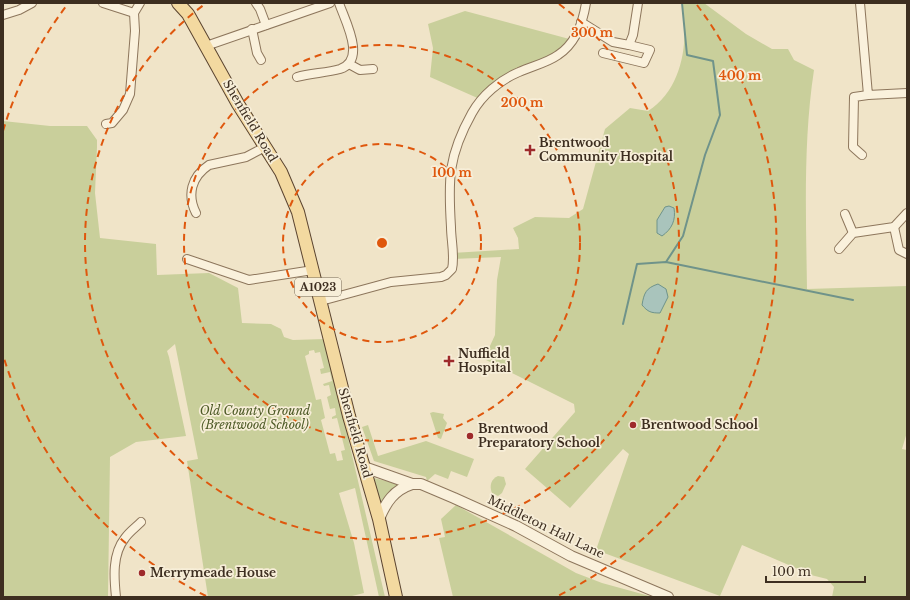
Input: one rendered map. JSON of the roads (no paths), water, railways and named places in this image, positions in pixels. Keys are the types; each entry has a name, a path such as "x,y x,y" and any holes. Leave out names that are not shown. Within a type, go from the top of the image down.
{"main road":[{"name":"Shenfield Road","path":"178,3 188,14 238,104 281,172 296,206 349,416 379,519 396,597"}],"street":[{"path":"3,15 19,10 32,3"},
{"path":"103,3 134,13"},
{"path":"106,124 112,123 123,110 130,94 135,31 134,13 140,3"},
{"path":"256,3 266,25"},
{"path":"206,46 330,3"},
{"path":"297,77 341,68 349,64 354,56 354,47 339,3"},
{"path":"321,301 391,282 442,277 449,272 453,264 448,180 453,154 461,132 473,111 485,96 502,81 559,55 574,40 586,3"},
{"path":"629,45 633,35 638,3"},
{"path":"860,3 868,95"},
{"path":"581,22 613,42 650,50 644,63 603,53"},
{"path":"252,30 257,53 261,60"},
{"path":"349,64 360,70 372,69"},
{"path":"862,155 853,147 854,97 907,93"},
{"path":"196,213 191,203 190,191 195,180 204,168 208,165 246,156 265,146"},
{"path":"839,249 853,234 894,227 907,213"},
{"path":"845,214 853,234"},
{"path":"894,227 899,250 907,254"},
{"path":"187,259 249,280 313,270"},
{"name":"Middleton Hall Lane","path":"364,467 412,484 421,484 454,498 516,526 571,556 668,597"},
{"path":"379,519 391,496 400,488 412,484"},
{"path":"116,597 114,579 117,554 124,538 141,522"}],"water":[{"path":"669,206 674,208 674,220 671,227 662,236 657,233 657,220 665,207"},
{"path":"658,284 666,289 668,297 660,313 654,313 650,312 642,305 648,289"}],"waterway":[{"path":"666,262 683,236 705,155 720,115 713,61 687,55 682,3"},
{"path":"623,324 637,264 666,262 853,300"}],"place":[{"name":"Brentwood Community Hospital","path":"530,150"},
{"name":"Nuffield Hospital","path":"449,361"},
{"name":"Brentwood School","path":"633,425"},
{"name":"Brentwood Preparatory School","path":"470,436"},
{"name":"Merrymeade House","path":"142,573"}],"park label":[{"name":"Old County Ground (Brentwood School)","path":"255,418"}]}
